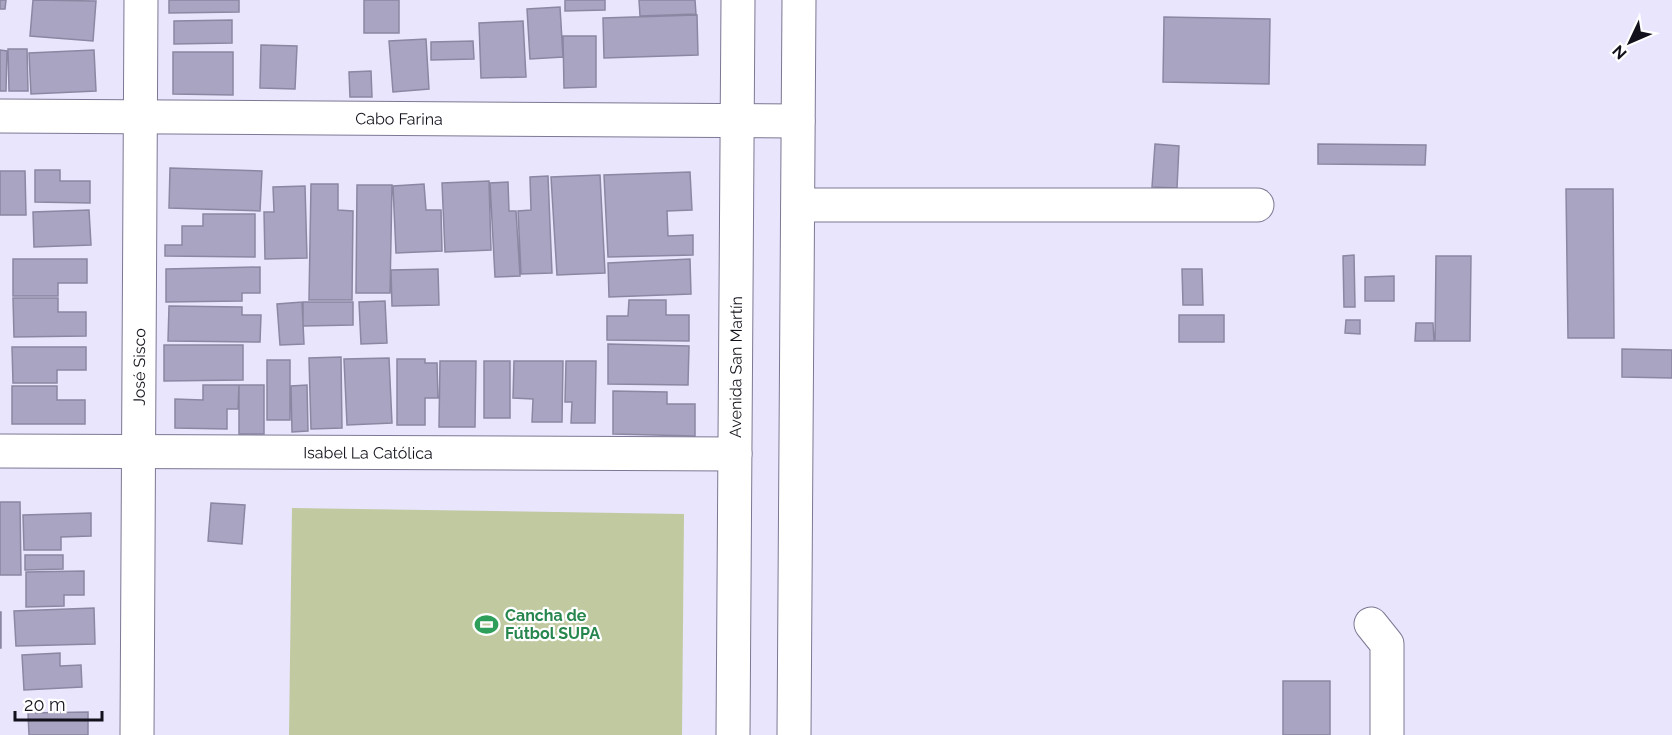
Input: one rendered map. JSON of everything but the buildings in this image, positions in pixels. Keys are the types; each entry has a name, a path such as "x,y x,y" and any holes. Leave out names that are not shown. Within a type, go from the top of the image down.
{"street":[{"name":"José Sisco","path":"137,735 141,0"},
{"name":"Avenida San Martín","path":"733,735 738,0"},
{"path":"794,735 799,0"},
{"name":"Cabo Farina","path":"0,116 798,121"},
{"path":"798,206 1257,205"},
{"name":"Isabel La Católica","path":"0,451 735,454"},
{"path":"1371,624 1387,644 1387,735"}],"green space":[{"name":"Cancha de Fútbol SUPA","path":"292,508 684,514 682,735 289,735"}],"place":[{"name":"Cancha de Fútbol SUPA","path":"487,624"}]}
